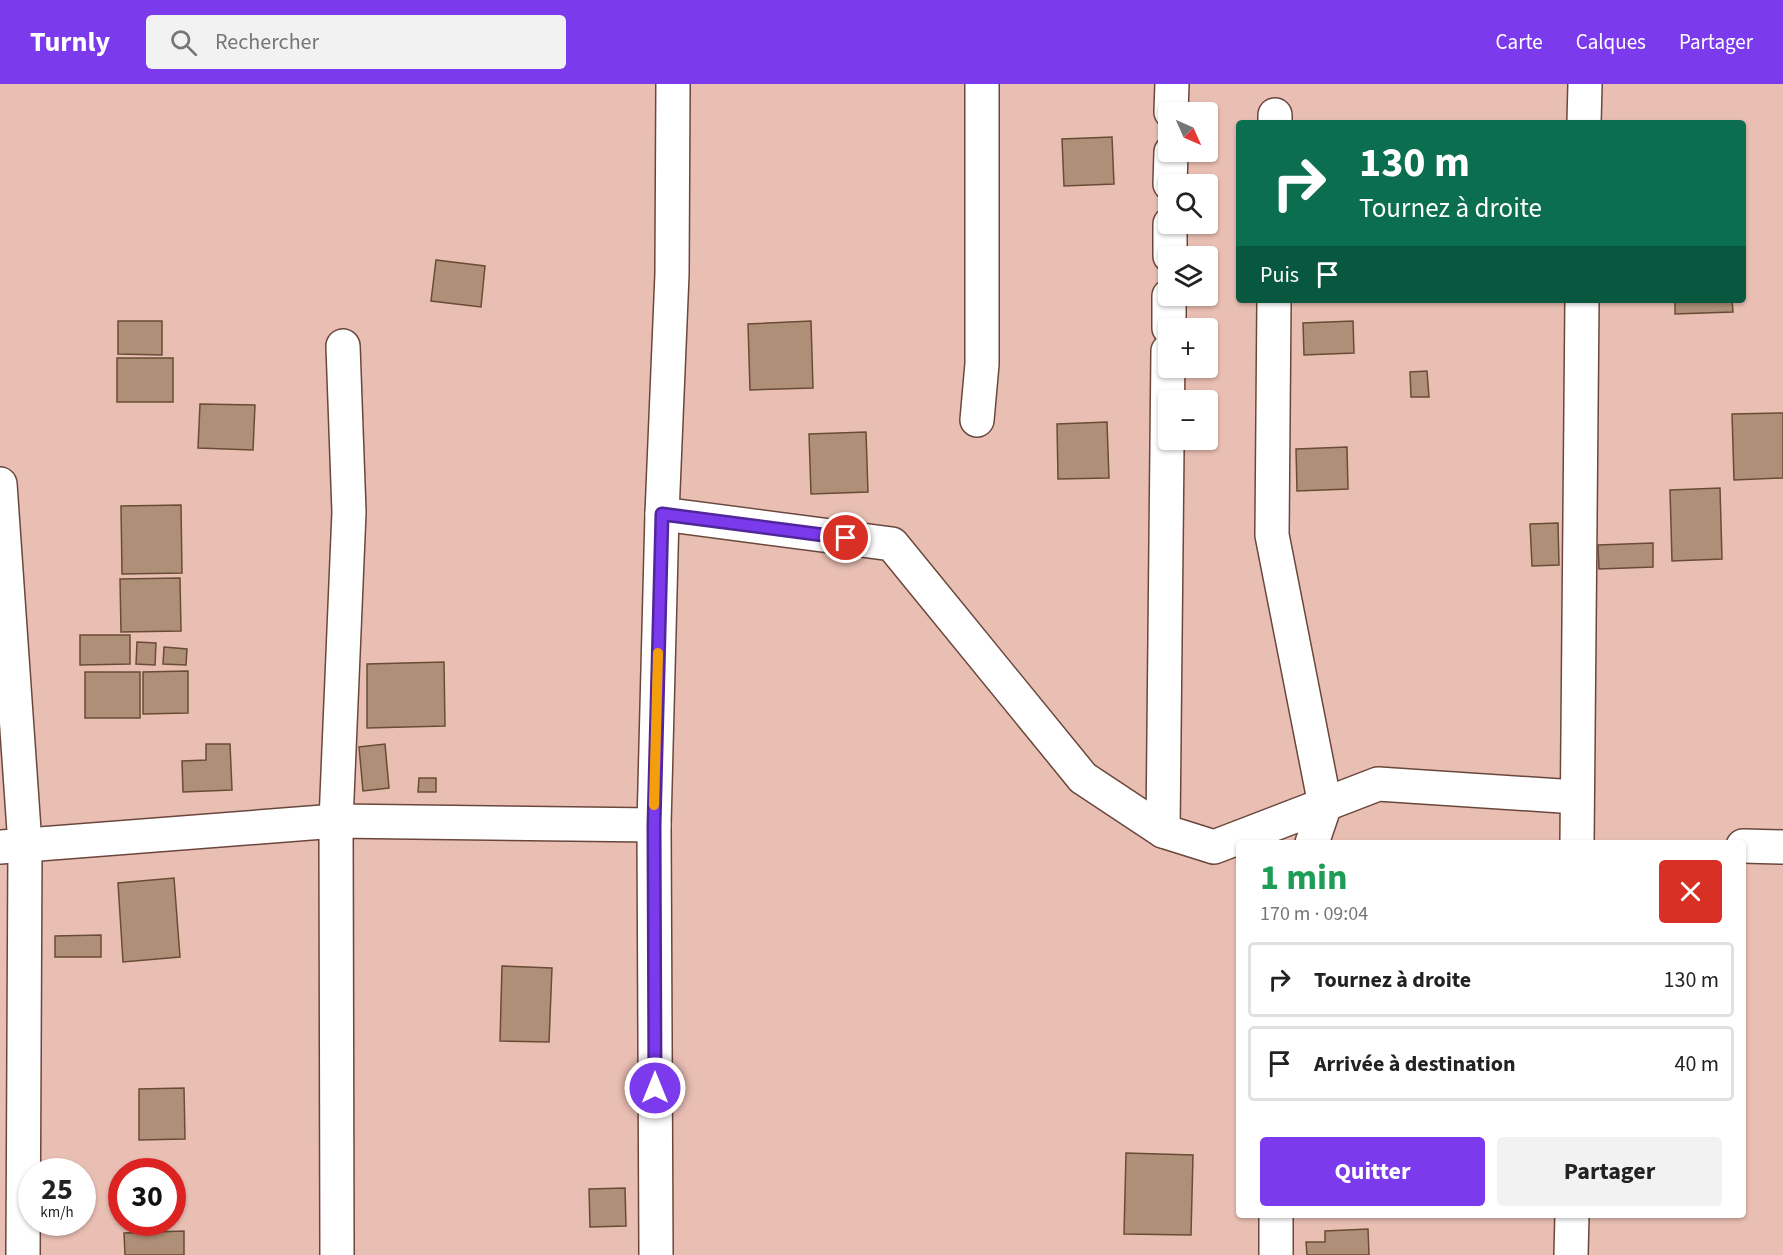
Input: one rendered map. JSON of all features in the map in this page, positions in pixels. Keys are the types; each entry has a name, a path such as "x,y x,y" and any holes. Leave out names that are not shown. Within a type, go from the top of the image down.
{"street":[{"path":"656,1255 654,825 662,514 672,273 673,84"},
{"path":"977,420 982,364 982,84"},
{"path":"1171,102 1172,84"},
{"path":"1584,120 1585,84"},
{"path":"1274,303 1272,535 1325,805 1313,840"},
{"path":"1577,840 1582,303"},
{"path":"337,1255 336,821 349,512 343,346"},
{"path":"1163,831 1168,378"},
{"path":"0,484 13,846 23,1255"},
{"path":"662,514 892,544 1083,778 1163,831 1214,847 1378,784 1576,797"},
{"path":"13,846 336,821 654,825"},
{"path":"1746,846 1783,847"},
{"path":"1276,1218 1276,1255"},
{"path":"1571,1255 1572,1218"}],"building":[{"path":"1112,137 1114,184 1064,186 1062,139"},
{"path":"436,260 485,266 481,307 431,301"},
{"path":"1675,303 1732,303 1733,312 1675,314"},
{"path":"118,321 162,321 162,355 118,354"},
{"path":"811,321 813,388 750,390 748,324"},
{"path":"1353,321 1354,353 1304,355 1303,323"},
{"path":"117,358 173,358 173,402 117,402"},
{"path":"1427,371 1429,397 1411,397 1410,372"},
{"path":"200,404 255,405 253,450 198,448"},
{"path":"1783,413 1783,478 1734,480 1732,414"},
{"path":"1107,422 1109,478 1058,479 1057,424"},
{"path":"866,432 868,492 811,494 809,434"},
{"path":"1347,447 1348,489 1297,491 1296,449"},
{"path":"1720,488 1722,559 1672,561 1670,490"},
{"path":"181,505 182,573 122,574 121,506"},
{"path":"1558,523 1559,565 1532,566 1530,524"},
{"path":"1653,543 1653,567 1599,569 1598,545"},
{"path":"180,578 181,631 121,632 120,579"},
{"path":"80,635 130,635 130,664 80,665"},
{"path":"137,642 156,643 155,665 136,664"},
{"path":"164,647 187,649 186,665 163,664"},
{"path":"444,662 445,726 367,728 367,664"},
{"path":"188,671 188,713 143,714 143,672"},
{"path":"85,672 140,672 140,718 85,718"},
{"path":"206,744 230,744 232,790 183,792 182,761 206,760"},
{"path":"385,744 389,788 363,791 359,747"},
{"path":"419,778 436,778 436,792 418,792"},
{"path":"174,878 180,957 123,962 118,883"},
{"path":"101,935 101,957 55,957 55,936"},
{"path":"502,966 552,968 549,1042 500,1041"},
{"path":"184,1088 185,1139 139,1140 139,1089"},
{"path":"1126,1153 1193,1155 1191,1235 1124,1234"},
{"path":"625,1188 626,1226 590,1227 589,1189"},
{"path":"1368,1229 1369,1255 1307,1255 1306,1242 1325,1242 1325,1231"},
{"path":"124,1236 184,1236 184,1255 125,1255"}],"slow traffic":[{"path":"654,805 658,653"}],"route":[{"path":"655,1088 654,825 662,514 846,538"}]}
